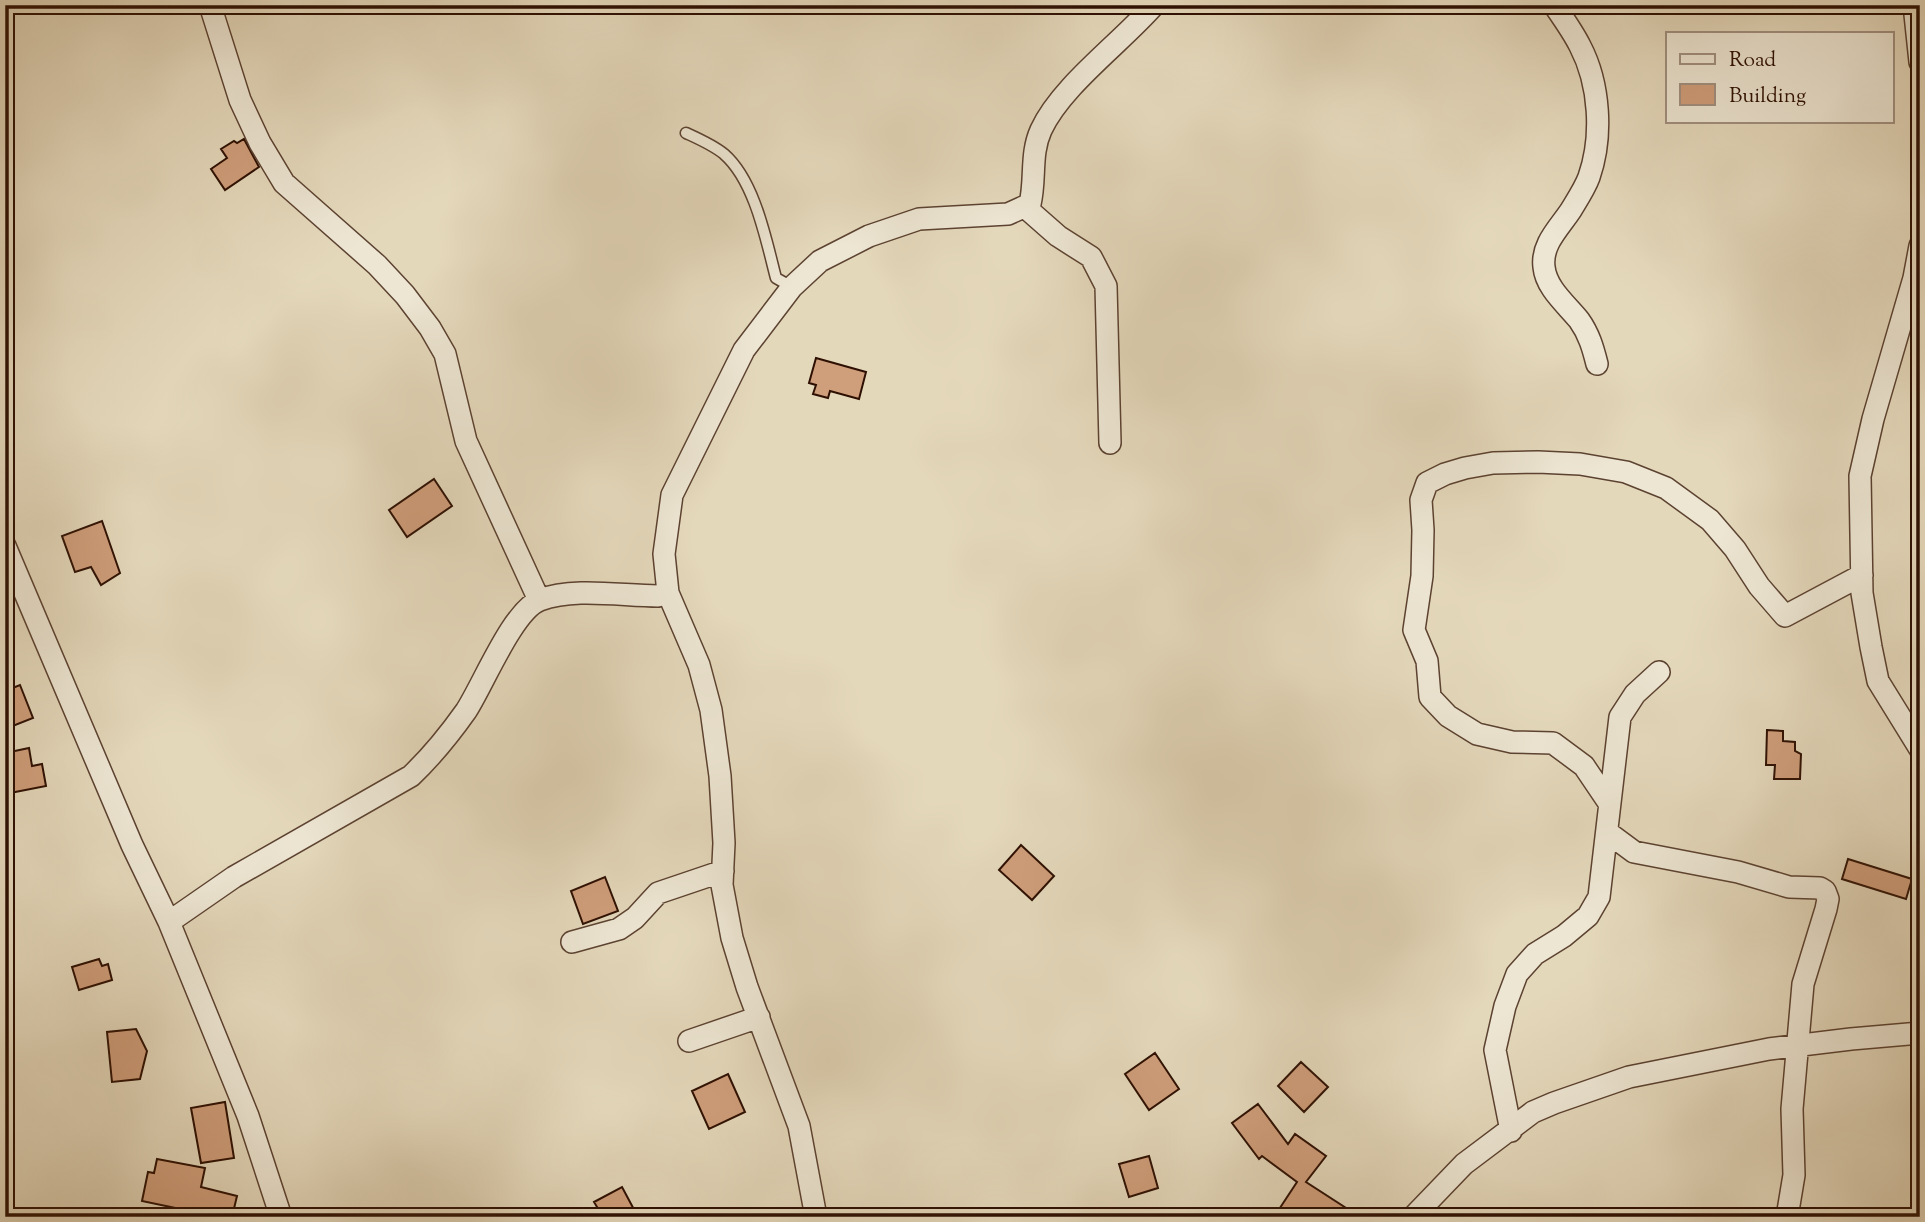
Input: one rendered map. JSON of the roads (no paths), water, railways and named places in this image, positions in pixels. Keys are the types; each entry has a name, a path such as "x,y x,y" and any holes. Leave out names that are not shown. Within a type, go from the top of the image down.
{"street":[{"path":"210,5 240,100 284,183 377,265 405,295 430,328 445,354 466,441 540,600"},
{"path":"817,1217 799,1126 732,938 722,885 724,843 720,776 711,710 699,666 668,593 664,554 673,495 696,442 744,350 792,287 820,261 869,236 919,219 1008,214 1030,204 1033,190 1032,163 1040,131 1053,109 1154,5"},
{"path":"1554,5 1581,46 1588,65 1595,94 1598,131 1589,178 1552,236 1545,251 1544,267 1547,279 1591,341 1597,364"},
{"path":"1914,5 1920,62"},
{"path":"1025,206 1058,236 1091,257 1106,286 1110,443"},
{"path":"1920,246 1914,278 1873,419 1860,476 1862,575 1866,620 1878,681 1920,749"},
{"path":"1609,803 1584,766 1553,743 1512,741 1477,734 1448,716 1430,697 1427,661 1414,630 1422,576 1421,500 1427,484 1445,474 1493,463 1580,464 1626,472 1666,488 1710,520 1785,616 1862,575"},
{"path":"5,546 132,845 169,922 248,1116 281,1217"},
{"path":"169,922 233,877 411,776 435,754 467,708 526,609 540,600 578,593 658,596 668,593"},
{"path":"1511,1131 1495,1050 1505,1006 1517,974 1535,954 1564,936 1588,916 1600,897 1619,717 1635,694 1659,672"},
{"path":"1606,832 1634,852 1738,872 1789,887 1820,888 1825,891 1828,899 1826,909 1803,984 1792,1109 1794,1175 1787,1217"},
{"path":"572,942 619,929 635,918 658,893 723,871"},
{"path":"689,1041 759,1017"},
{"path":"1413,1217 1464,1164 1533,1112 1629,1077 1769,1049 1920,1033"}],"lane":[{"path":"686,133 726,155 751,191 776,278 792,287"}]}
